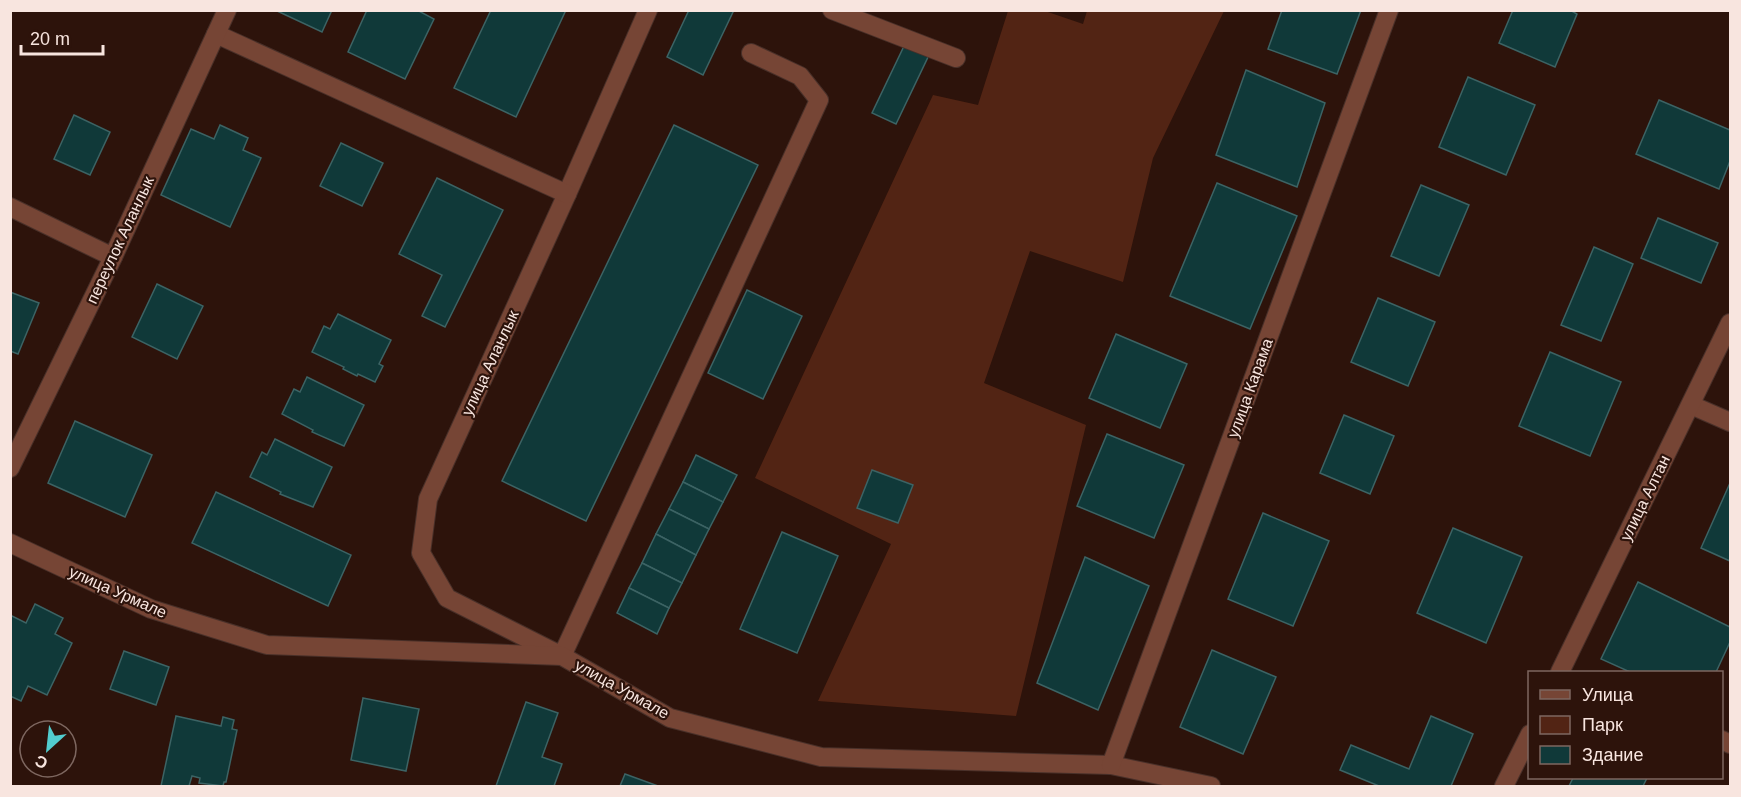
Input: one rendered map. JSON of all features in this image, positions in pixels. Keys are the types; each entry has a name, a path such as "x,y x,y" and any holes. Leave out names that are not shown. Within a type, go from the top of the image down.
{"street":[{"name":"переулок Аланлык","path":"10,468 113,257 227,10"},
{"name":"улица Аланлык","path":"562,656 447,598 421,553 428,499 648,10"},
{"path":"832,10 956,58"},
{"name":"улица Карама","path":"1110,765 1389,10"},
{"path":"216,34 567,194"},
{"path":"562,656 819,100 800,76 751,53"},
{"path":"10,207 113,257"},
{"name":"улица Алтан","path":"1564,671 1731,323"},
{"path":"1690,405 1731,422"},
{"name":"улица Урмале","path":"10,543 151,609 267,645 562,656 670,717 821,757 1110,765 1211,786"},
{"path":"1504,786 1528,738"}],"green space":[{"path":"1008,11 1045,11 1083,24 1087,11 1224,11 1153,158 1123,282 1030,251 984,383 1086,425 1016,716 818,701 891,544 755,478 933,95 978,105"}],"building":[{"path":"275,10 332,10 322,32"},
{"path":"367,10 417,10 434,19 405,79 348,52"},
{"path":"491,10 566,10 516,117 454,88"},
{"path":"689,10 734,10 703,75 667,57"},
{"path":"1282,10 1361,10 1337,74 1268,49"},
{"path":"1513,10 1570,10 1577,14 1555,67 1499,43"},
{"path":"905,44 929,55 896,124 872,113"},
{"path":"1246,70 1325,103 1297,187 1216,155"},
{"path":"1468,77 1535,105 1506,175 1439,147"},
{"path":"1659,100 1730,130 1730,161 1719,189 1636,154"},
{"path":"74,115 110,132 90,175 54,159"},
{"path":"220,125 248,138 243,150 261,158 230,227 161,195 191,129 214,139"},
{"path":"674,125 758,165 586,521 502,481"},
{"path":"341,143 383,163 362,206 320,186"},
{"path":"437,178 503,210 445,327 422,316 442,275 399,254"},
{"path":"1217,183 1297,216 1250,329 1170,296"},
{"path":"1421,185 1469,205 1439,276 1391,256"},
{"path":"1658,218 1718,243 1701,283 1641,258"},
{"path":"1594,247 1633,264 1601,341 1561,325"},
{"path":"157,284 203,306 177,359 132,337"},
{"path":"747,290 802,316 763,399 708,373"},
{"path":"10,292 39,303 18,354 10,351"},
{"path":"1378,298 1435,322 1408,386 1351,362"},
{"path":"338,314 391,340 379,364 383,366 375,382 358,374 357,376 343,369 344,367 312,352 324,326 330,329"},
{"path":"1116,334 1187,364 1160,428 1089,398"},
{"path":"1550,352 1621,382 1590,456 1519,426"},
{"path":"307,377 364,405 344,446 312,432 313,430 282,414 294,389 300,392"},
{"path":"1344,415 1394,436 1370,494 1320,473"},
{"path":"75,421 152,455 125,517 48,483"},
{"path":"1107,434 1184,465 1154,538 1077,506"},
{"path":"275,439 332,467 313,507 280,494 281,492 250,477 262,452 267,455"},
{"path":"696,455 737,475 723,502 683,482"},
{"path":"872,470 913,485 898,523 857,508"},
{"path":"683,482 723,502 709,529 669,509"},
{"path":"1730,483 1730,561 1701,548"},
{"path":"216,492 351,555 328,606 192,543"},
{"path":"669,509 709,529 696,555 656,534"},
{"path":"1263,513 1329,541 1293,626 1228,599"},
{"path":"1453,528 1522,557 1486,643 1417,613"},
{"path":"782,532 838,556 797,653 740,629"},
{"path":"656,534 696,555 682,583 642,563"},
{"path":"1085,557 1149,586 1098,710 1037,683"},
{"path":"642,563 682,583 669,608 629,588"},
{"path":"1638,582 1730,627 1730,642 1716,671 1628,671 1601,659"},
{"path":"629,588 669,608 657,634 617,613"},
{"path":"35,604 63,618 55,634 72,643 47,695 28,686 21,701 10,696 10,615 26,623"},
{"path":"1212,650 1276,677 1243,754 1180,727"},
{"path":"124,651 169,667 156,705 110,689"},
{"path":"363,698 419,709 406,771 351,760"},
{"path":"526,702 558,713 542,757 562,764 554,786 496,786"},
{"path":"176,716 221,726 223,717 234,720 232,729 237,730 226,782 223,786 199,783 200,778 192,776 189,786 161,786"},
{"path":"1431,716 1473,734 1451,786 1379,786 1340,770 1351,745 1409,769"},
{"path":"625,774 658,786 620,786"},
{"path":"1572,779 1646,779 1643,786 1569,786"}]}
